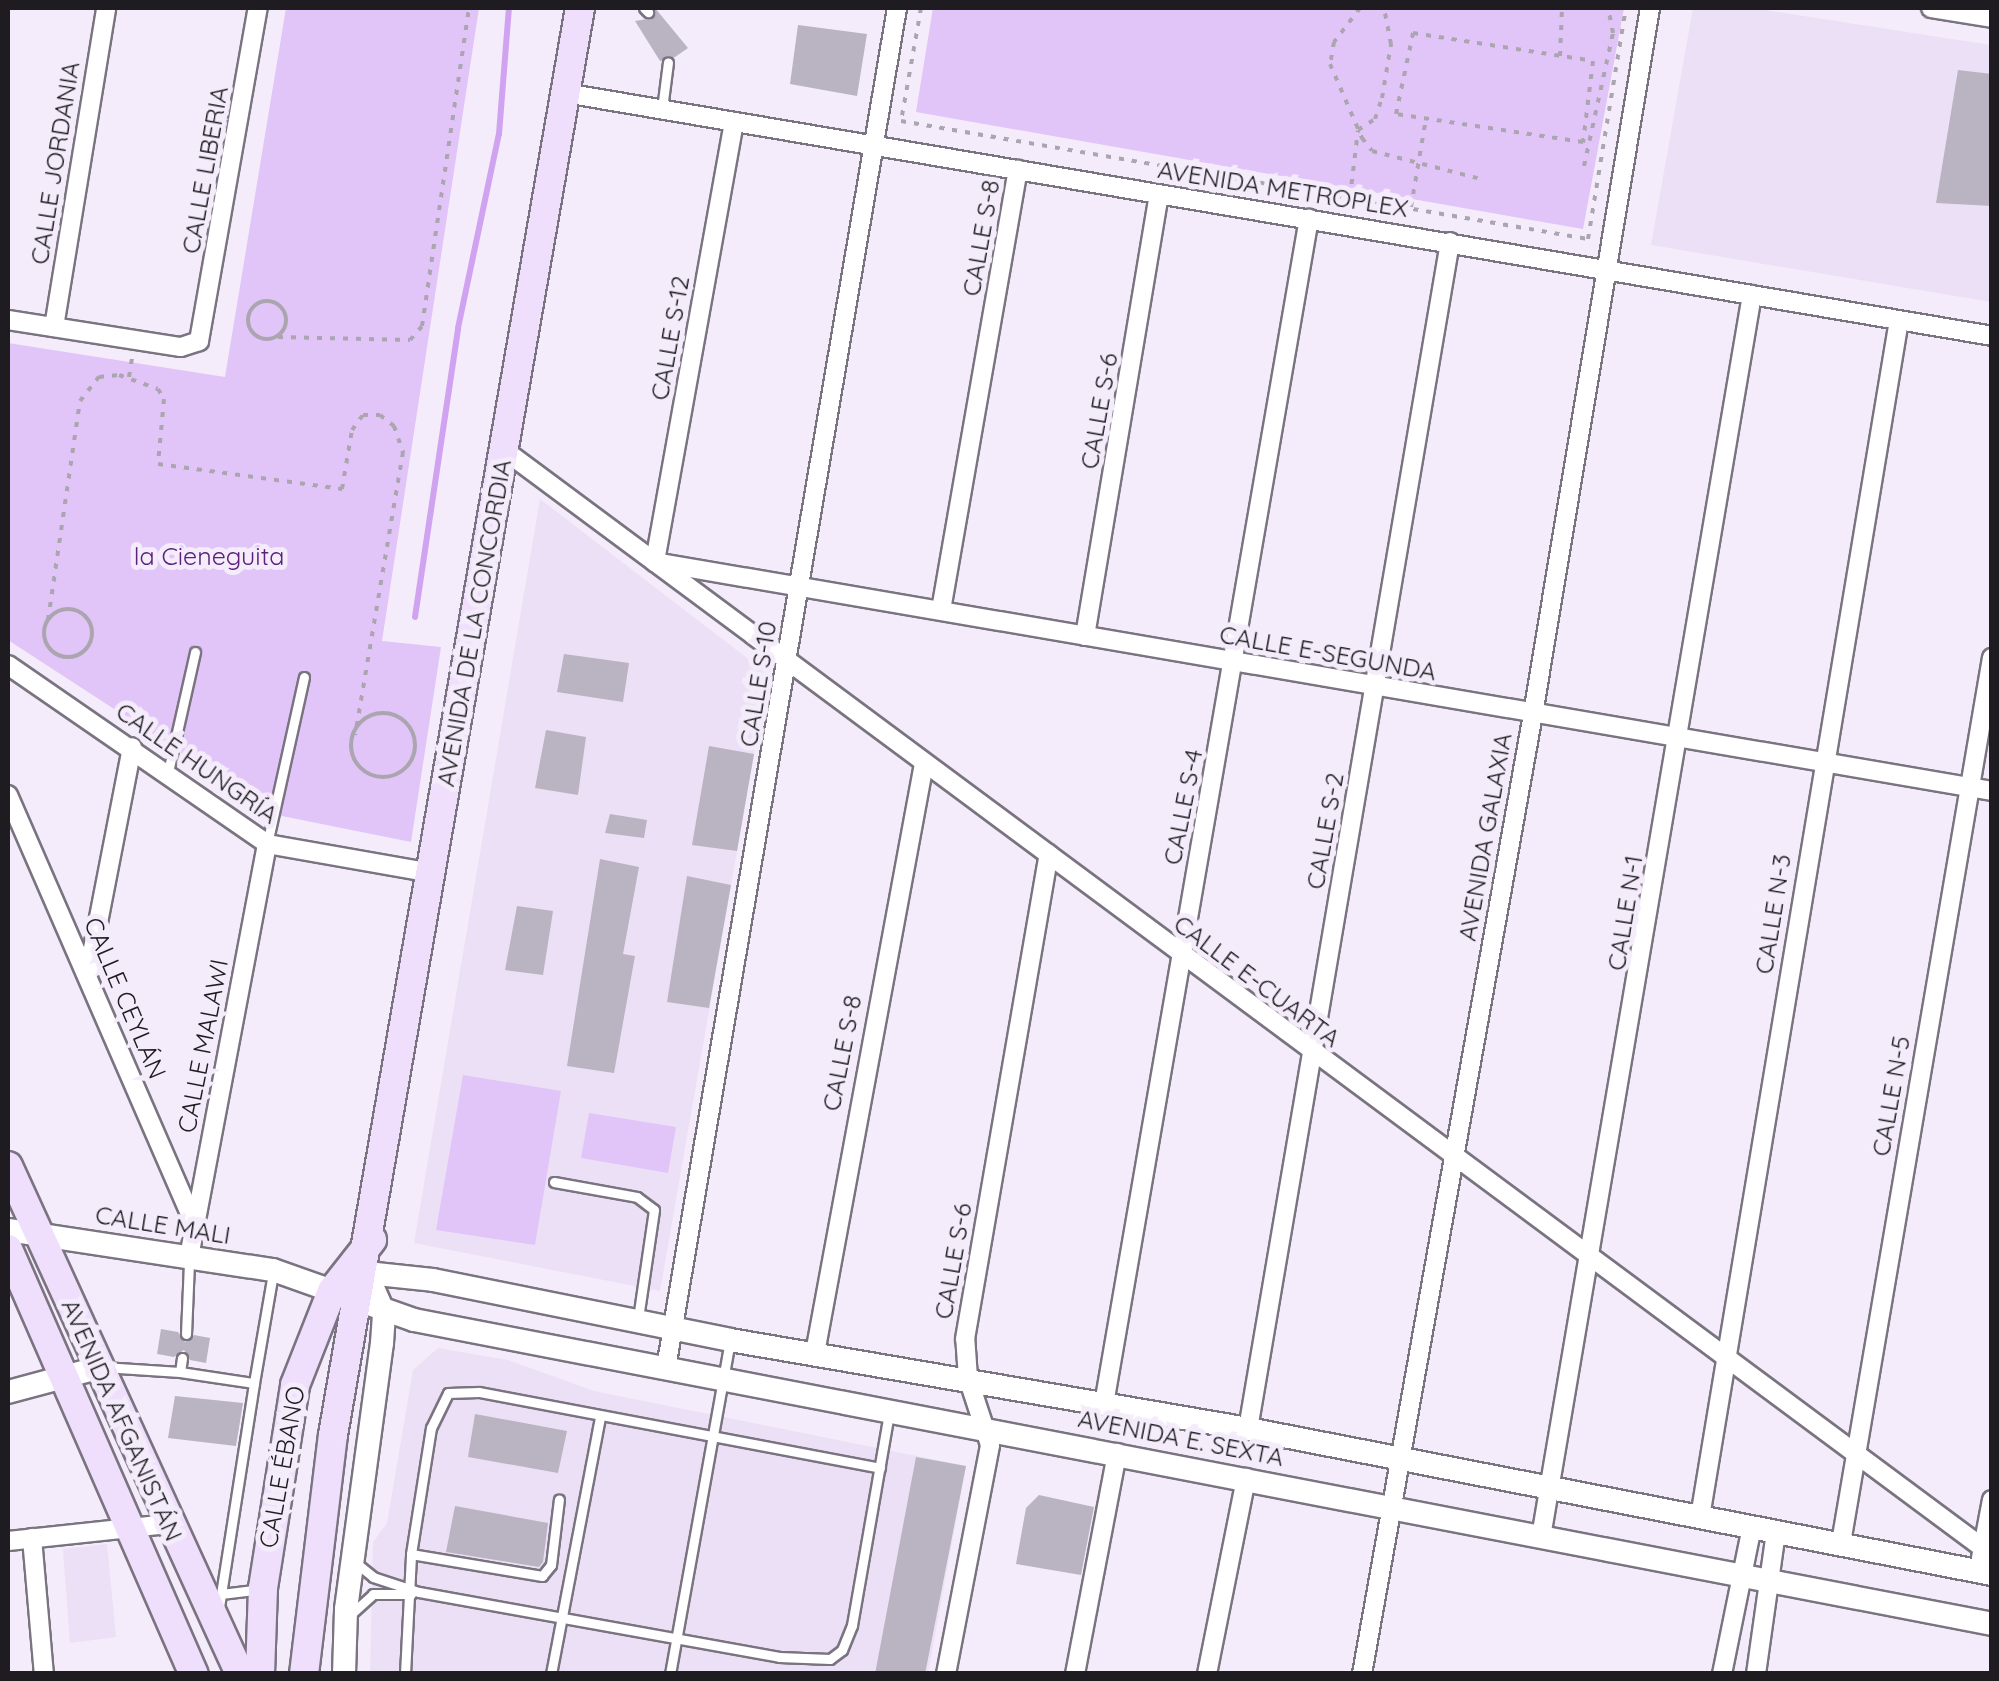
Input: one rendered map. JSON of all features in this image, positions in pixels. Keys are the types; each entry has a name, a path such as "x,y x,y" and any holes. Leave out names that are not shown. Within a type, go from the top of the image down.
{"main road":[{"name":"AVENIDA DE LA CONCORDIA","path":"338,1278 372,1240 580,8"},
{"name":"AVENIDA AFGANISTÁN","path":"8,1166 168,1524 240,1674"},
{"name":"AVENIDA AFGANISTÁN","path":"8,1249 194,1674"},
{"name":"CALLE ÉBANO","path":"260,1674 263,1588 286,1419 338,1278 372,1309 333,1436 304,1674"}],"street":[{"name":"CALLE JORDANIA","path":"54,327 106,8"},
{"name":"CALLE LIBERIA","path":"54,327 181,347 199,340 258,8"},
{"name":"CALLE S-10","path":"666,1368 897,8"},
{"name":"AVENIDA GALAXIA","path":"1362,1674 1404,1458 1533,714 1650,8"},
{"path":"1931,8 1992,18"},
{"name":"AVENIDA METROPLEX","path":"565,92 1608,267 1992,336"},
{"name":"CALLE S-12","path":"655,562 734,122"},
{"name":"CALLE S-8","path":"941,610 1018,170"},
{"name":"CALLE S-6","path":"1085,636 1159,194"},
{"name":"CALLE S-4","path":"1104,1404 1180,954 1236,662 1309,219"},
{"name":"CALLE S-2","path":"1248,1429 1450,242"},
{"name":"CALLE N-1","path":"1542,1537 1752,295"},
{"path":"8,320 54,327"},
{"name":"CALLE N-3","path":"1700,1517 1899,320"},
{"name":"CALLE E-CUARTA","path":"504,450 787,664 1049,854 1312,1055 1854,1457 1983,1548"},
{"name":"CALLE E-SEGUNDA","path":"655,562 1679,740 1992,790"},
{"name":"CALLE N-5","path":"1841,1543 1992,658"},
{"name":"CALLE HUNGRÍA","path":"8,665 132,747 267,844 432,874"},
{"path":"88,974 132,747"},
{"name":"CALLE S-8","path":"816,1353 924,764"},
{"name":"CALLE CEYLÁN","path":"8,795 194,1222"},
{"name":"CALLE MALAWI","path":"189,1257 267,844"},
{"name":"CALLE S-6","path":"946,1674 989,1464 989,1430 968,1378 965,1339 1049,854"},
{"name":"CALLE MALI","path":"8,1230 338,1278"},
{"name":"AVENIDA E. SEXTA","path":"338,1278 637,1320 730,1340 968,1378 1404,1458 1985,1573"},
{"path":"344,1674 372,1309"},
{"name":"AVENIDA E. SEXTA","path":"372,1309 1992,1624"},
{"path":"8,1392 97,1368"},
{"path":"1075,1674 1117,1453"},
{"path":"1206,1674 1246,1478"},
{"path":"1985,1573 1983,1548 1992,1500"},
{"path":"8,1542 168,1524"},
{"path":"1722,1674 1752,1527"},
{"path":"1756,1674 1776,1532"},
{"path":"32,1538 44,1674"}],"lane":[{"path":"662,110 668,62"},
{"path":"168,772 196,652"},
{"path":"267,844 304,676"},
{"path":"554,1182 636,1198 654,1210 637,1320"},
{"path":"186,1334 189,1257"},
{"path":"217,1627 273,1270"},
{"path":"670,1674 730,1340"},
{"path":"180,1372 182,1358"},
{"path":"97,1368 180,1372 254,1383"},
{"path":"405,1674 406,1591 411,1554 431,1428 448,1393 479,1392 880,1468"},
{"path":"346,1620 373,1594 419,1592 816,1662 842,1650 890,1411"},
{"path":"551,1674 600,1416"},
{"path":"411,1554 542,1576 551,1565 560,1499"},
{"path":"353,1560 373,1577 406,1591"},
{"path":"221,1594 263,1588"}],"path":[{"path":"278,336 286,326 282,308 266,301 254,306 248,322 253,334 278,336 410,340 422,326 470,8"},
{"path":"921,8 901,122 1588,239 1626,8"},
{"path":"1360,8 1334,42 1330,64 1358,130 1372,151 1481,179"},
{"path":"1358,130 1375,119 1382,98 1391,44 1384,8"},
{"path":"1560,56 1562,8"},
{"path":"1584,166 1613,33 1608,8"},
{"path":"1412,33 1593,62 1583,142 1426,118 1396,114 1412,33"},
{"path":"1412,207 1426,118"},
{"path":"1350,197 1358,130"},
{"path":"129,377 132,357"},
{"path":"48,620 59,610 75,610 91,626 90,642 80,654 58,654 44,636 80,401 100,377 129,377 158,389 164,399 158,464 342,490 352,430 363,415 380,415 394,426 403,452 355,733 354,759 368,774 398,774 412,760 412,731 398,717 370,716 355,733"}],"shaded area":[{"path":"1693,8 1753,8 1991,45 1991,302 1651,245"},
{"path":"540,499 768,674 660,1291 414,1243"},
{"path":"438,1348 508,1360 594,1391 966,1466 928,1673 370,1674 373,1542 387,1523 413,1370"},
{"path":"107,1544 116,1637 70,1643 63,1549"}],"green space":[{"name":"la Cieneguita","path":"286,8 479,8 382,641 441,647 411,842 277,815 8,640 8,343 225,377"},
{"path":"933,8 1624,8 1583,229 916,112"},
{"path":"463,1075 561,1091 535,1245 436,1230"},
{"path":"589,1113 676,1127 668,1173 581,1158"}],"building":[{"path":"655,8 688,48 660,61 635,21 653,18"},
{"path":"798,25 867,34 857,96 790,84"},
{"path":"1958,70 1992,74 1992,206 1936,203"},
{"path":"564,654 629,663 623,702 557,692"},
{"path":"546,730 586,737 578,795 535,788"},
{"path":"709,746 754,754 737,851 692,845"},
{"path":"610,814 647,820 644,838 605,833"},
{"path":"600,859 639,867 623,954 635,956 614,1073 567,1066"},
{"path":"687,876 731,885 709,1008 667,1002"},
{"path":"517,906 553,911 543,975 505,970"},
{"path":"161,1329 178,1332 185,1342 194,1335 210,1338 206,1363 190,1360 184,1350 174,1357 157,1354"},
{"path":"175,1396 243,1403 236,1446 168,1438"},
{"path":"475,1414 567,1431 558,1473 468,1457"},
{"path":"916,1457 966,1466 925,1674 875,1674"},
{"path":"1039,1495 1094,1507 1081,1575 1016,1564 1026,1508"},
{"path":"455,1506 548,1523 543,1562 539,1567 446,1552"}],"waterway":[{"path":"415,617 458,328 499,134 509,8"}]}
